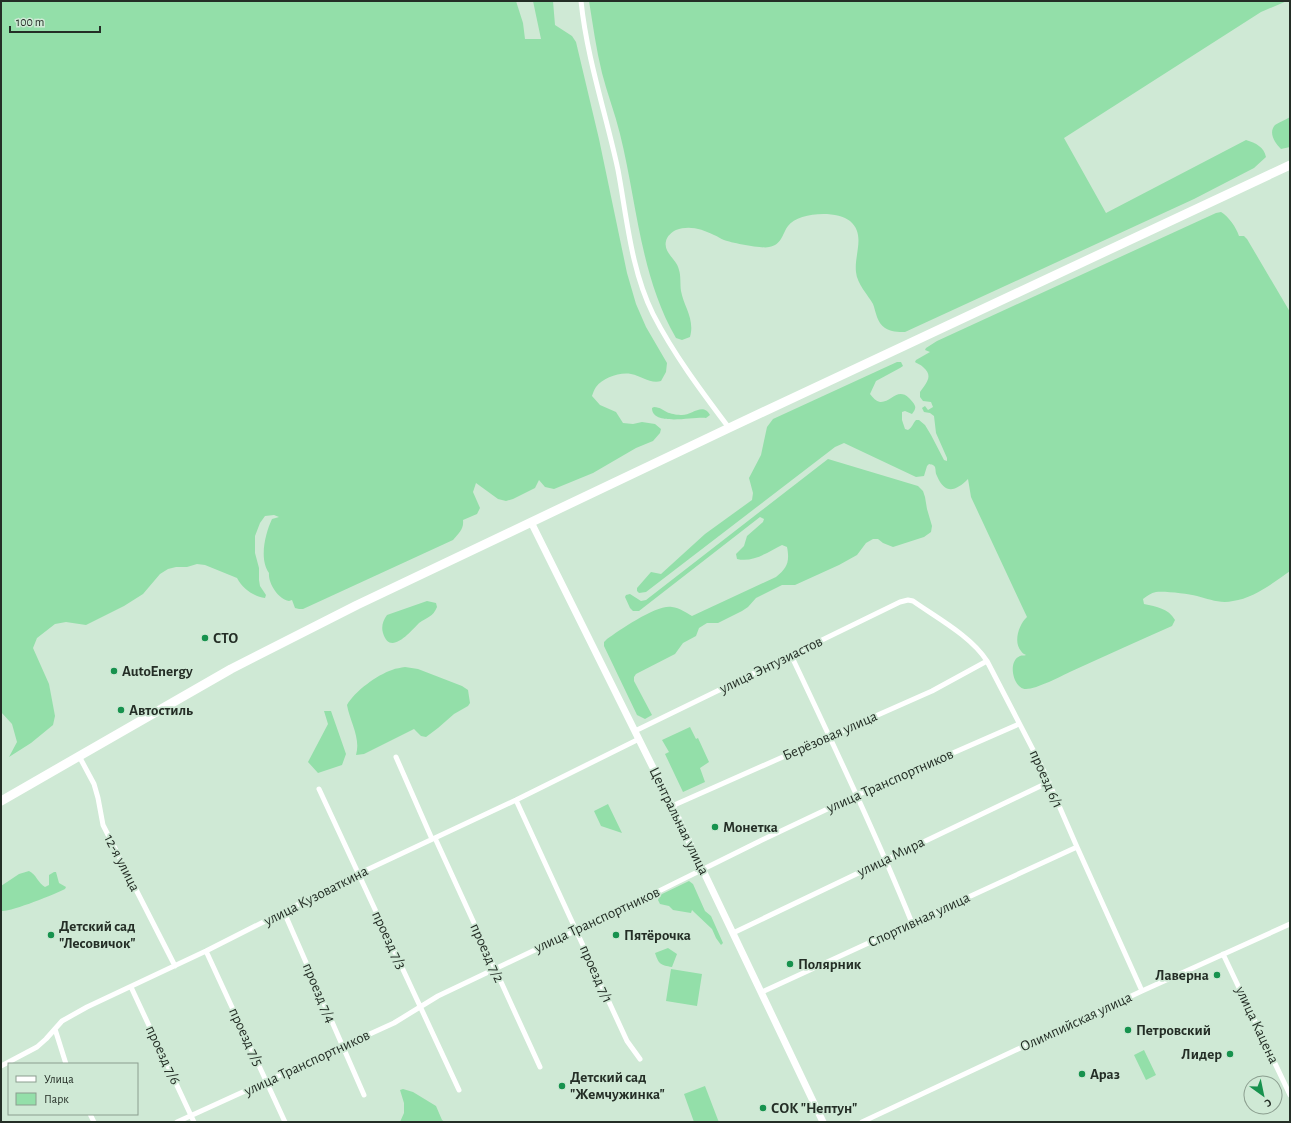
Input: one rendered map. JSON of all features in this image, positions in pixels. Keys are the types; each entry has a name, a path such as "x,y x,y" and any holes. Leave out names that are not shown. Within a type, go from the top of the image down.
{"highway":[{"path":"1,800 261,653 729,428 1290,165"}],"street":[{"path":"581,1 590,55 618,170 634,259 643,289 653,314 665,336 729,428"},
{"name":"Центральная улица","path":"531,522 672,806 823,1122"},
{"name":"улица Энтузиастов","path":"635,731 900,602 908,600"},
{"name":"проезд 6/1","path":"908,600 913,601 972,642 987,662 1049,782 1142,991"},
{"path":"792,655 886,859 912,922"},
{"name":"Берёзовая улица","path":"672,806 932,691 987,662"},
{"name":"улица Транспортников","path":"177,1122 394,1023 420,1006 494,968 857,795 1019,724"},
{"name":"улица Кузоваткина","path":"1,1066 37,1047 62,1021 72,1015 206,951 358,874 516,800 639,739"},
{"name":"12-я улица","path":"79,756 89,774 96,792 103,826 175,966"},
{"name":"проезд 7/2","path":"396,756 540,1067"},
{"name":"улица Мира","path":"733,933 1049,782"},
{"name":"проезд 7/3","path":"319,790 459,1090"},
{"name":"проезд 7/1","path":"516,800 627,1041 640,1059"},
{"name":"Спортивная улица","path":"762,992 1077,847"},
{"name":"проезд 7/4","path":"284,912 364,1096"},
{"name":"Олимпийская улица","path":"862,1122 1142,991 1290,924"},
{"name":"проезд 7/5","path":"206,951 285,1122"},
{"name":"улица Кацена","path":"1223,954 1290,1095"},
{"name":"проезд 7/6","path":"131,987 194,1122"},
{"path":"54,1029 66,1063"}],"green space":[{"path":"1,1 516,1 523,23 525,39 541,39 533,1 553,1 555,25 572,36 576,42 599,139 627,273 636,304 646,327 667,363 666,372 661,381 650,381 631,374 616,375 607,378 599,384 595,388 592,396 600,405 616,412 623,423 633,424 642,422 655,424 661,429 660,433 653,441 636,448 593,473 554,489 545,487 539,480 535,488 506,501 498,499 476,483 473,492 480,508 477,514 463,520 462,528 453,540 303,609 295,608 292,600 285,600 274,590 272,586 264,561 264,546 272,519 279,517 274,515 265,516 260,523 255,536 255,553 259,568 260,586 266,595 265,598 256,596 249,591 237,578 205,565 197,564 187,567 176,567 168,569 160,574 143,594 124,606 86,625 66,622 55,624 37,638 33,648 49,684 55,716 53,725 31,743 9,757 17,742 12,724 1,712"},
{"path":"589,1 1287,1 1261,12 1064,138 1106,213 1246,140 1259,146 1266,157 1254,168 1194,199 905,332 895,332 887,329 882,326 878,320 873,304 860,285 856,272 858,245 857,232 855,226 844,217 818,214 800,218 793,221 788,226 777,244 766,247 723,240 715,235 695,228 676,230 670,234 667,239 666,249 678,266 682,297 691,324 690,337 682,340 676,338 654,290 641,238 620,134 600,64"},
{"path":"1290,117 1290,147 1281,149 1273,138 1272,131 1275,125"},
{"path":"1221,212 1232,222 1239,236 1244,236 1247,239 1290,312 1290,571 1270,585 1248,597 1228,602 1219,602 1197,596 1177,593 1152,593 1143,599 1144,604 1166,610 1175,620 1172,626 1042,685 1026,689 1021,688 1015,680 1013,669 1016,659 1026,655 1019,647 1017,638 1019,628 1027,617 971,497 968,479 955,488 947,488 940,482 933,465 929,464 927,466 924,476 916,477 844,443 835,447 646,592 639,593 637,591 637,588 651,572 661,574 705,534 752,500 753,493 749,478 761,455 767,427 773,419 897,362 901,362 903,366 876,381 870,394 880,402 884,402 901,394 909,398 915,406 915,410 912,414 905,411 902,412 902,420 905,429 908,430 916,420 919,420 925,425 944,460 947,461 936,433 934,416 930,413 924,412 922,408 925,406 928,410 933,407 931,402 923,401 920,397 920,392 928,380 928,373 921,365 915,362 930,352 925,350 926,348 937,341"},
{"path":"652,408 660,408 669,413 680,415 701,409 707,411 710,415 706,418 666,419 654,414"},
{"path":"828,459 918,486 923,491 925,497 932,526 931,532 924,537 893,547 878,539 873,539 866,543 857,555 839,565 795,585 782,585 756,598 742,611 718,623 707,623 699,628 696,636 683,643 675,654 636,674 634,681 652,715 645,719 637,715 604,646 604,642 629,624 657,609 672,607 682,610 692,616 776,577 783,571 787,564 787,547 782,545 755,558 743,560 737,559 736,554 744,546 747,536 763,522 764,519 760,517 639,611 633,611 630,608 625,597 626,595 630,594 641,601 646,600"},
{"path":"427,601 436,603 437,607 432,615 419,623 401,640 390,643 386,640 382,628 383,621 387,615"},
{"path":"405,667 418,669 462,686 468,690 470,703 426,737 421,736 414,729 364,754 356,755 356,736 347,705 355,694 373,680 386,672"},
{"path":"324,711 331,711 346,754 342,765 318,773 308,762 328,724"},
{"path":"690,727 696,739 698,738 709,762 700,768 705,782 683,792 665,754 669,752 662,740"},
{"path":"608,804 622,833 601,826 594,811"},
{"path":"29,871 45,887 49,885 49,875 56,872 59,883 66,887 65,889 33,902 14,909 2,911 1,886 19,874"},
{"path":"689,881 693,884 705,911 711,916 723,943 721,945 712,929 692,910 691,913 673,910 669,906 660,904 658,900 660,895"},
{"path":"668,948 677,954 672,967 661,964 655,953"},
{"path":"671,969 702,974 697,1006 666,1001"},
{"path":"1144,1050 1156,1075 1146,1080 1134,1055"},
{"path":"705,1086 719,1122 694,1122 684,1094"},
{"path":"403,1089 413,1092 436,1106 442,1120 445,1122 400,1122 404,1113 404,1103 400,1090"}],"place":[{"name":"СТО","path":"205,638"},
{"name":"AutoEnergy","path":"114,671"},
{"name":"Автостиль","path":"121,710"},
{"name":"Монетка","path":"715,827"},
{"name":"Детский сад \"Лесовичок\"","path":"51,935"},
{"name":"Пятёрочка","path":"616,935"},
{"name":"Полярник","path":"790,964"},
{"name":"Лаверна","path":"1217,975"},
{"name":"Петровский","path":"1128,1030"},
{"name":"Лидер","path":"1230,1054"},
{"name":"Араз","path":"1082,1074"},
{"name":"Детский сад \"Жемчужинка\"","path":"562,1086"},
{"name":"СОК \"Нептун\"","path":"763,1108"}]}
